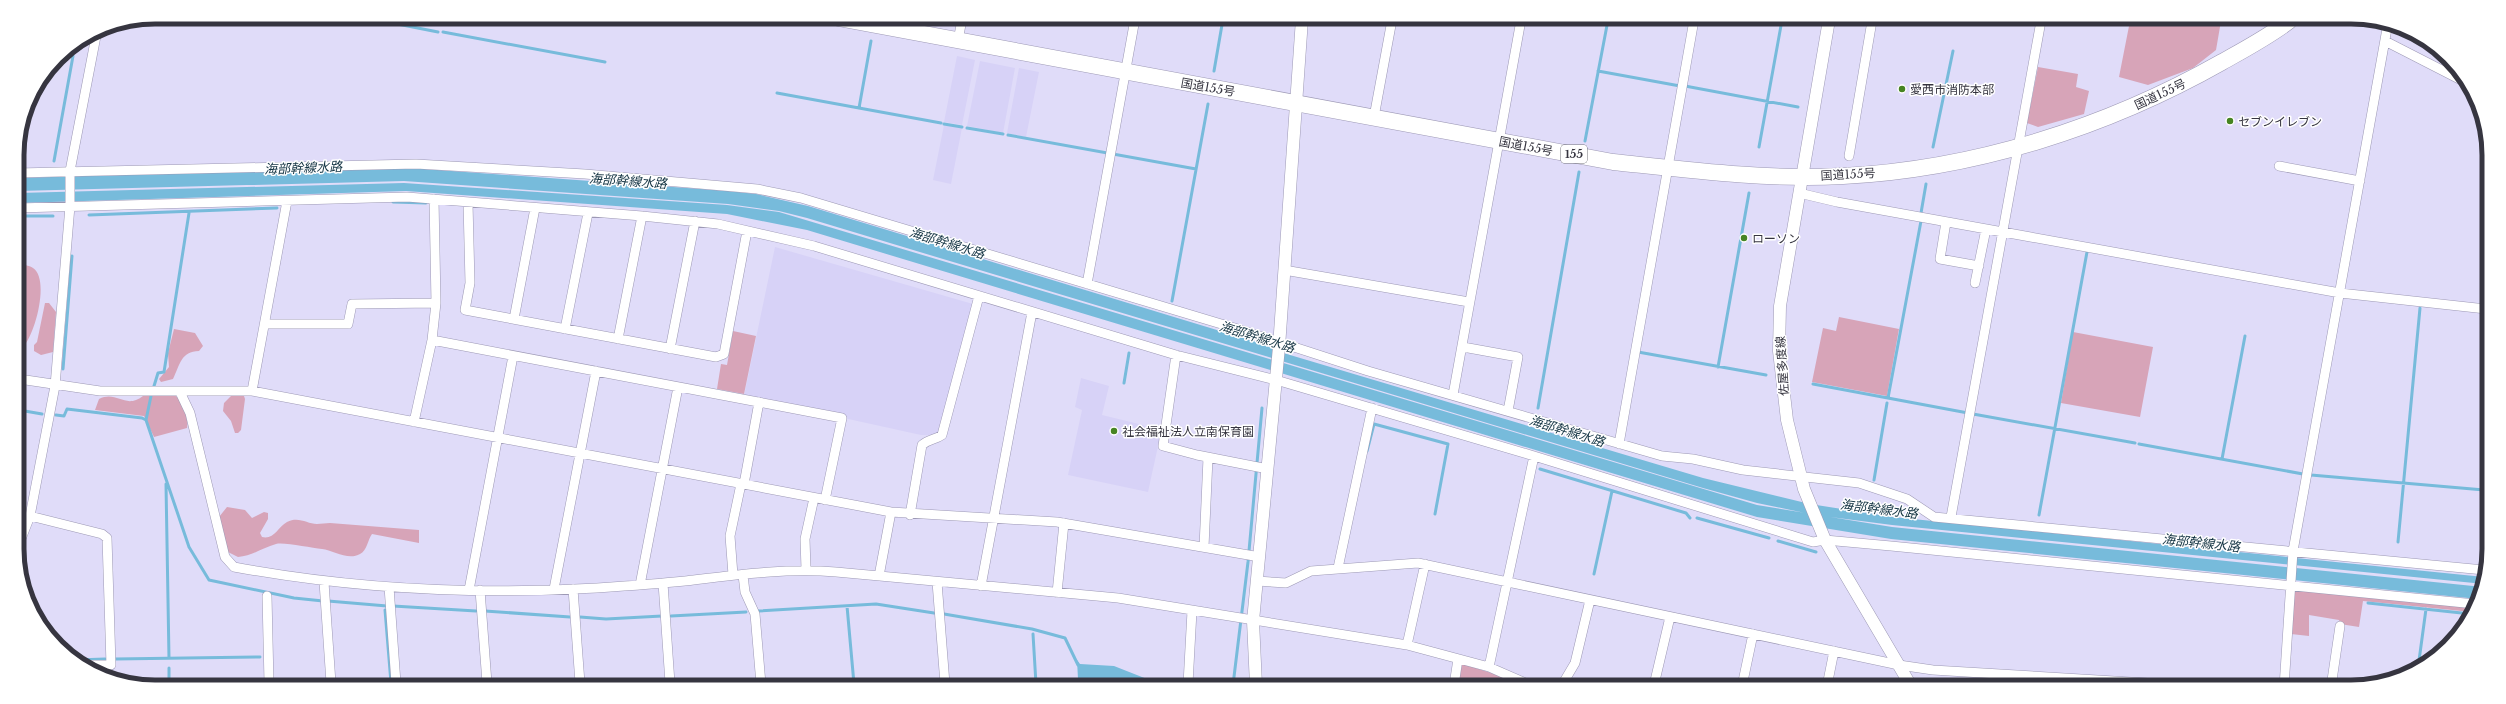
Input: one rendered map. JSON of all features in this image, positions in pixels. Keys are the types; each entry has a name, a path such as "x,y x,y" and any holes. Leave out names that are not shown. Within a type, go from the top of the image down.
{"highway":[{"name":"国道155号","path":"869,24 1613,162 1716,173 1843,176 1913,169 1975,158 2072,130 2152,100 2264,39 2285,24"}],"main road":[{"path":"1255,680 1244,620 1258,581 1253,556 1261,468 1276,380 1302,24"},
{"name":"佐屋多度線","path":"1828,24 1780,306 1779,351 1787,420 1799,475 1825,540 1908,680"}],"street":[{"path":"958,41 961,24"},
{"path":"1087,284 1135,24"},
{"path":"1374,117 1391,24"},
{"path":"1453,395 1520,24"},
{"path":"1619,444 1693,24"},
{"path":"1849,156 1871,24"},
{"path":"1951,517 2020,146 2040,24"},
{"path":"2284,680 2292,553 2387,29"},
{"path":"24,531 30,516 55,386 70,205 70,174 97,38"},
{"path":"2385,41 2457,78"},
{"path":"24,173 70,174 416,164 585,174 757,189 801,198 1087,284 1279,345 1662,456 1693,458 1743,470 1785,476 1799,475 1859,483 1907,499 1934,517 1951,517 2292,553 2480,570"},
{"path":"2279,166 2360,181"},
{"path":"1799,193 1946,222 2340,293 2482,309"},
{"path":"24,208 70,205 287,201 380,197 434,199 695,221 814,246 1176,355 1276,380 1534,456 1696,505 1775,532 1812,542 1825,540 2289,584 2470,603"},
{"path":"414,422 432,340 436,303 434,199"},
{"path":"252,391 287,201"},
{"path":"468,203 470,283 465,310 716,357 724,354 747,231"},
{"path":"514,319 535,208"},
{"path":"565,329 588,213"},
{"path":"618,339 642,216"},
{"path":"670,349 695,221"},
{"path":"1946,222 1940,259 1979,266"},
{"path":"1975,283 1986,229"},
{"path":"1284,270 1469,302"},
{"path":"910,515 922,445 927,440 936,439 942,435 979,296"},
{"path":"265,324 348,324 352,304 436,303"},
{"path":"981,586 1032,312"},
{"path":"432,340 842,418 825,500"},
{"path":"1462,347 1518,357 1508,411"},
{"path":"1176,355 1164,446 1208,458 1261,468"},
{"path":"469,590 513,356"},
{"path":"554,589 596,371"},
{"path":"24,380 55,386 106,392 252,391 891,512 910,515 993,518 1064,523 1253,556"},
{"path":"640,585 678,387"},
{"path":"180,392 190,414 223,549 229,564 324,582 389,587 469,590 573,589 640,585 806,569 1118,598 1244,620 1407,645 1489,667 1519,680"},
{"path":"733,575 730,536 759,402"},
{"path":"1338,568 1372,408"},
{"path":"1489,667 1534,456"},
{"path":"1204,547 1208,458"},
{"path":"806,569 806,539 814,498"},
{"path":"879,576 891,512"},
{"path":"30,516 102,534 107,538 111,665 96,665"},
{"path":"1057,593 1064,523"},
{"path":"1407,645 1425,564"},
{"path":"1258,581 1286,583 1311,571 1338,568 1425,564 1899,665 2053,680"},
{"path":"743,575 745,592 755,614 761,680"},
{"path":"324,582 331,680"},
{"path":"937,582 945,680"},
{"path":"663,583 670,680"},
{"path":"389,587 396,680"},
{"path":"573,589 580,680"},
{"path":"480,590 487,680"},
{"path":"266,596 269,680"},
{"path":"1565,680 1575,663 1590,600"},
{"path":"1188,680 1192,611"},
{"path":"1655,680 1670,617"},
{"path":"2332,680 2340,626"},
{"path":"1743,680 1753,634"},
{"path":"1828,680 1834,651"},
{"path":"1455,680 1458,658"}],"shaded area":[{"path":"2129,24 2220,24 2216,50 2193,68 2148,85 2119,77"},
{"path":"957,56 975,60 962,125 944,122"},
{"path":"980,61 1015,68 1003,133 967,126"},
{"path":"2038,67 2078,74 2076,87 2089,91 2084,114 2038,127 2027,123"},
{"path":"1019,68 1039,72 1026,137 1007,133"},
{"path":"944,125 962,128 951,184 933,180"},
{"path":"775,247 973,304 940,431 933,435 921,435 744,396"},
{"path":"24,265 33,268 38,274 40,283 39,307 28,341 24,346"},
{"path":"45,303 49,303 56,312 53,352 41,355 34,351 34,345 37,342"},
{"path":"1839,317 1899,329 1887,396 1812,382 1823,328 1836,331"},
{"path":"174,329 195,333 203,346 199,351 188,353 185,356 173,379 161,382 159,379 169,367 168,353"},
{"path":"733,331 756,336 744,394 717,389 721,364 727,365"},
{"path":"2073,332 2153,347 2140,417 2061,403"},
{"name":"社会福祉法人立南保育園","path":"1081,378 1109,386 1102,415 1143,425 1160,437 1148,492 1068,475 1082,410 1075,407"},
{"path":"174,395 180,401 184,410 187,420 187,428 154,437 144,416 95,410 99,399 105,397 131,401 137,400 143,396"},
{"path":"231,396 244,396 245,399 241,430 238,433 235,433 231,421 223,411 224,403"},
{"path":"227,507 245,510 252,518 264,512 268,513 268,519 260,533 262,537 270,537 284,524 291,520 299,520 313,524 330,523 419,530 419,543 372,534 366,548 360,554 355,556 346,556 326,550 291,544 276,544 248,555 238,557 228,552 219,517"},
{"path":"2296,590 2468,607 2465,611 2363,601 2359,627 2340,624 2339,620 2309,615 2309,636 2291,634 2292,593"},
{"path":"1460,663 1510,679 1510,680 1458,680"}],"water":[{"path":"396,167 756,194 808,206 1263,344 1280,352 1703,478 1810,504 1893,517 2479,577 2478,583 1892,525 1815,515 1757,503 807,218 779,211 728,204 404,181 24,191 24,178"},
{"path":"404,183 727,205 779,212 1757,505 1892,527 2477,586 2472,598 1891,539 1757,517 807,230 727,214 406,191 24,203 24,193"},
{"path":"1077,660 1080,664 1114,666 1147,679 1158,680 1081,680 1078,679"}],"waterway":[{"path":"397,24 438,32"},
{"path":"1214,71 1222,24"},
{"path":"1585,141 1607,24"},
{"path":"1759,147 1781,24"},
{"path":"443,32 605,62"},
{"path":"859,108 871,41"},
{"path":"1933,147 1953,51"},
{"path":"54,161 73,56"},
{"path":"1598,71 1680,86"},
{"path":"1685,86 1798,107"},
{"path":"777,93 941,123"},
{"path":"1172,301 1208,104"},
{"path":"944,124 962,127"},
{"path":"967,128 1003,134"},
{"path":"1008,135 1196,169"},
{"name":"海部幹線水路","path":"1538,408 1579,172"},
{"path":"1921,213 1926,184"},
{"path":"1718,367 1749,193"},
{"path":"393,202 426,203"},
{"path":"89,215 277,208"},
{"path":"154,386 158,373 164,372 189,213"},
{"path":"24,216 53,216"},
{"path":"1888,398 1921,221"},
{"path":"2039,515 2087,252"},
{"path":"63,369 72,256"},
{"path":"2398,542 2420,308"},
{"path":"2222,459 2245,336"},
{"path":"1638,352 1766,375"},
{"path":"1124,383 1129,353"},
{"path":"1813,384 1968,413"},
{"path":"146,420 151,396"},
{"path":"1874,480 1887,403"},
{"path":"1234,680 1248,562 1262,408"},
{"path":"56,415 64,416 67,409 142,418 146,420 189,547 209,580 294,598 323,601"},
{"path":"24,411 42,414"},
{"path":"1973,414 2135,443"},
{"path":"1367,451 1374,424 1448,444 1435,514"},
{"path":"2139,444 2303,474"},
{"path":"1540,469 1686,513 1690,518"},
{"path":"2311,475 2482,490"},
{"path":"166,484 169,658"},
{"path":"1594,574 1612,491"},
{"path":"1697,518 1769,538"},
{"path":"1778,541 1816,552"},
{"path":"328,601 387,606"},
{"path":"2368,603 2464,613"},
{"path":"758,611 876,604 934,613"},
{"path":"393,606 476,611"},
{"path":"847,606 854,680"},
{"path":"2419,660 2426,609"},
{"path":"385,610 391,680"},
{"path":"485,611 570,617"},
{"path":"671,616 746,612"},
{"path":"944,614 1032,629 1065,638 1078,665"},
{"path":"580,617 606,619 662,616"},
{"path":"1033,634 1036,680"},
{"path":"115,659 260,657"},
{"path":"86,660 105,659"},
{"path":"169,668 169,680"}],"place":[{"name":"愛西市消防本部","path":"1902,89"},
{"name":"セブンイレブン","path":"2230,121"},
{"name":"ローソン","path":"1744,238"},
{"name":"社会福祉法人立南保育園","path":"1114,431"}]}
